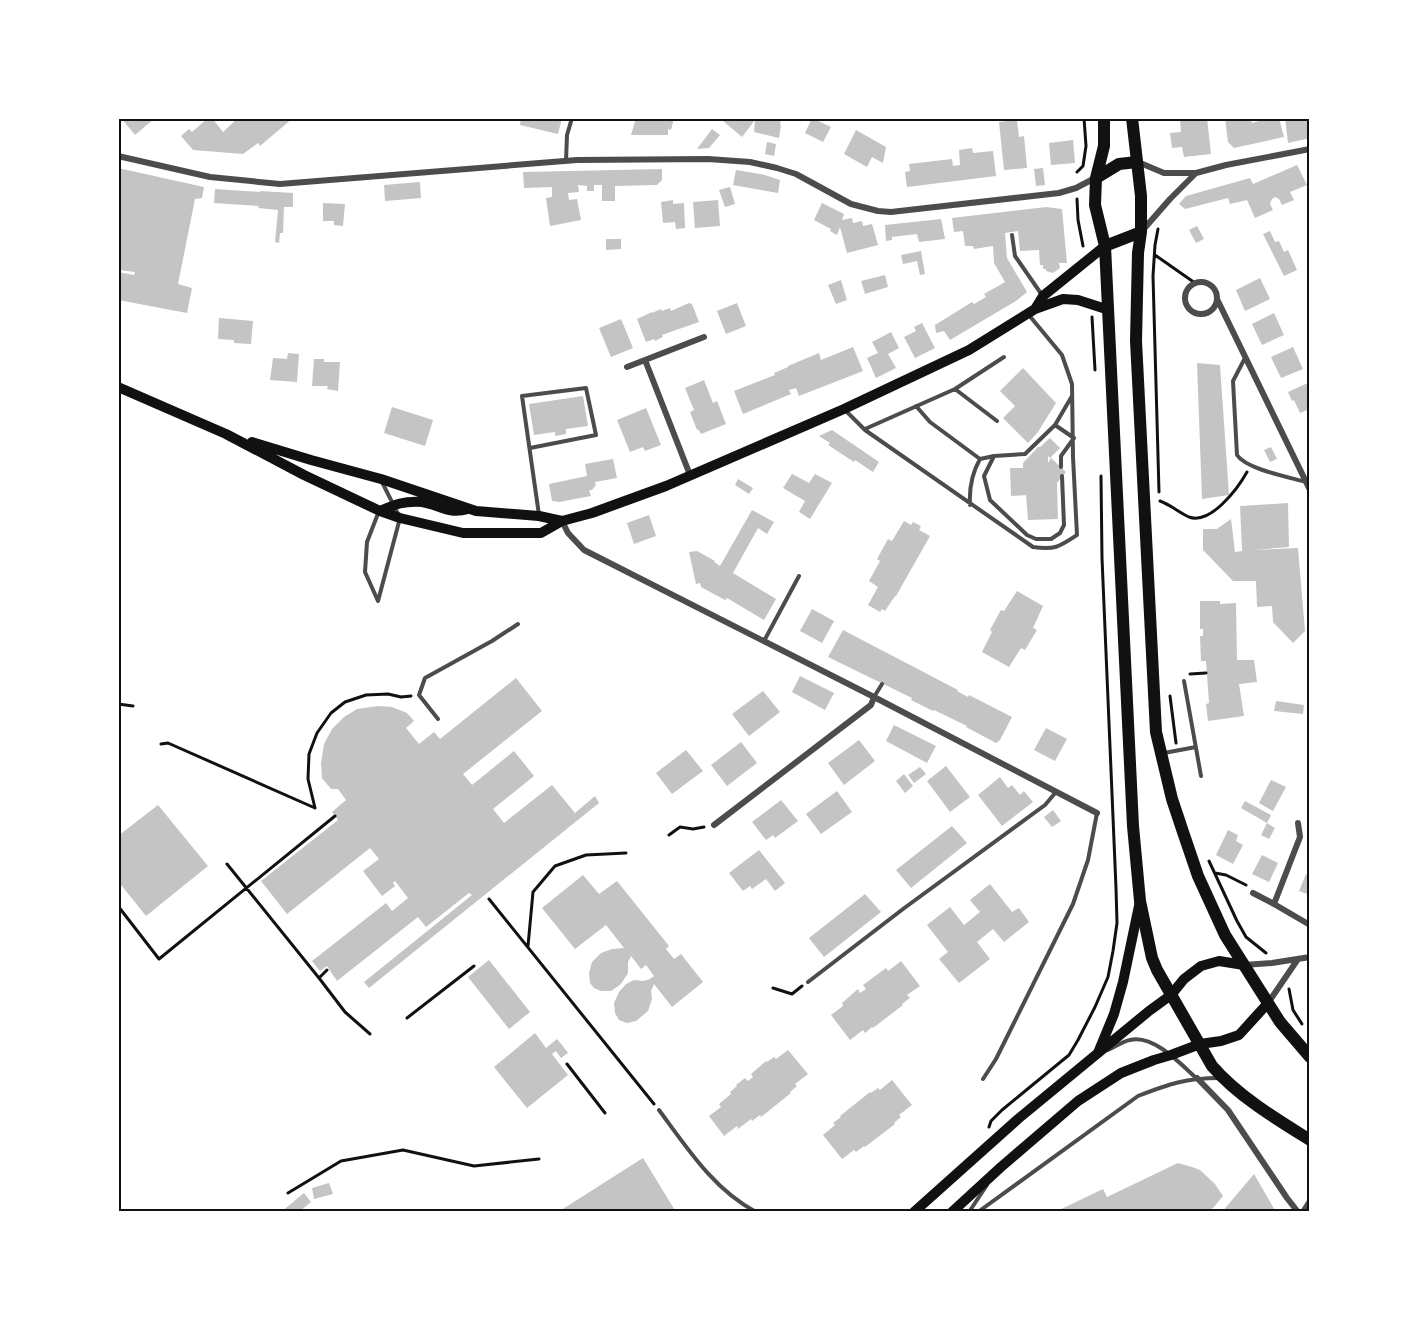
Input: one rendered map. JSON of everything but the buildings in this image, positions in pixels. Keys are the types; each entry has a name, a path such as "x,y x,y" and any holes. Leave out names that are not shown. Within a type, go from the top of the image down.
{"main road":[{"path":"1104,118 1104,146 1096,178 1095,205 1105,246 1129,776 1140,901 1156,970 1212,1066 1223,1078 1272,1116 1310,1140"},
{"path":"1132,118 1142,196 1136,341 1156,732 1172,799 1198,876 1225,935 1280,1022 1310,1057"},
{"path":"1096,178 1119,164 1137,162"},
{"path":"1031,311 1043,296 1105,246 1141,232"},
{"path":"118,387 226,434 304,475 400,518 463,534 541,534 562,521 618,504 844,409 969,350 1031,311 1063,299 1078,300 1109,310"},
{"path":"226,434 381,479 476,511 539,516 562,521"},
{"path":"380,511 399,502 423,502 457,512 469,509"},
{"path":"1097,1055 1114,1014 1123,982 1140,901"},
{"path":"914,1212 1018,1119 1170,995 1184,979 1201,966 1219,962 1244,965"},
{"path":"952,1212 1000,1167 1091,1092 1121,1073 1154,1060 1200,1044 1239,1035 1268,1003"}],"street":[{"path":"1137,162 1164,173 1196,173 1310,149"},
{"path":"118,156 210,177 280,184 566,161 708,159 750,162 796,174 851,204 891,212 1059,193 1096,178"},
{"path":"1141,232 1196,173"},
{"path":"1217,299 1213,309 1198,314 1186,304 1185,298 1188,288 1195,283 1202,282 1215,290 1217,299 1245,358 1310,490"},
{"path":"627,367 704,337"},
{"path":"645,360 690,475"},
{"path":"562,521 568,532 584,550 1097,813"},
{"path":"714,825 871,705 874,697"},
{"path":"1274,904 1300,837 1298,823"},
{"path":"1253,893 1310,925"},
{"path":"1244,965 1310,957"},
{"path":"1268,1003 1298,959"},
{"path":"1197,1078 1228,1110 1298,1212"},
{"path":"1303,1212 1310,1201"}],"lane":[{"path":"566,161 567,135 572,118"},
{"path":"1012,236 1016,256 1043,296"},
{"path":"844,409 865,430 1033,547 1048,549 1062,545 1077,535 1072,384 1062,355 1031,311"},
{"path":"865,430 955,389 1004,357"},
{"path":"1245,358 1233,381 1237,455 1241,461 1250,466 1306,482"},
{"path":"530,448 596,435 586,388 522,396 539,516"},
{"path":"955,389 997,421"},
{"path":"970,505 973,471 980,459 1024,454 1055,426 1072,396"},
{"path":"916,406 930,422 980,459"},
{"path":"1055,426 1074,438"},
{"path":"1061,467 1061,456 1074,438"},
{"path":"994,456 984,477 990,500 1027,535 1036,539 1051,539 1060,533 1064,525 1062,476"},
{"path":"380,511 367,542 365,572 378,601 400,518 381,479"},
{"path":"764,641 799,576"},
{"path":"438,719 419,695 425,678 519,624"},
{"path":"1184,681 1201,776"},
{"path":"874,697 882,684"},
{"path":"1161,754 1196,747"},
{"path":"808,982 903,909 1045,806 1056,792"},
{"path":"983,1079 996,1059 1073,904 1088,860 1097,813"},
{"path":"1097,1055 1131,1039 1146,1040 1172,1055 1197,1078"},
{"path":"978,1212 1138,1096 1165,1085 1197,1078 1223,1078"},
{"path":"659,1110 703,1169 741,1204 756,1212"},
{"path":"969,1212 1000,1167"}],"path":[{"path":"1077,172 1083,166 1086,146 1084,118"},
{"path":"1077,197 1078,220 1083,246"},
{"path":"1160,224 1154,255 1153,276 1160,512"},
{"path":"1154,255 1195,283"},
{"path":"1090,303 1095,371"},
{"path":"1160,501 1189,516 1202,517 1216,509 1239,486 1250,466"},
{"path":"984,1149 991,1120 1069,1055 1108,977 1113,951 1117,923 1100,467"},
{"path":"1169,688 1177,751"},
{"path":"161,744 168,743 315,808 308,779 309,754 317,733 331,713 345,702 366,695 388,694 401,697 419,695"},
{"path":"118,704 133,706"},
{"path":"118,906 159,959 335,816"},
{"path":"669,836 680,827 693,829 714,825"},
{"path":"1205,852 1240,927"},
{"path":"528,946 533,892 555,866 586,855 626,853"},
{"path":"226,864 345,1012 370,1034"},
{"path":"1215,873 1226,875 1252,888 1253,893"},
{"path":"489,899 659,1110"},
{"path":"407,1018 474,966"},
{"path":"319,978 327,970"},
{"path":"1283,980 1290,990 1293,1010 1304,1027"},
{"path":"773,988 792,994 808,982"},
{"path":"567,1064 605,1113"},
{"path":"288,1193 341,1161 403,1150 474,1166 539,1159"}]}
